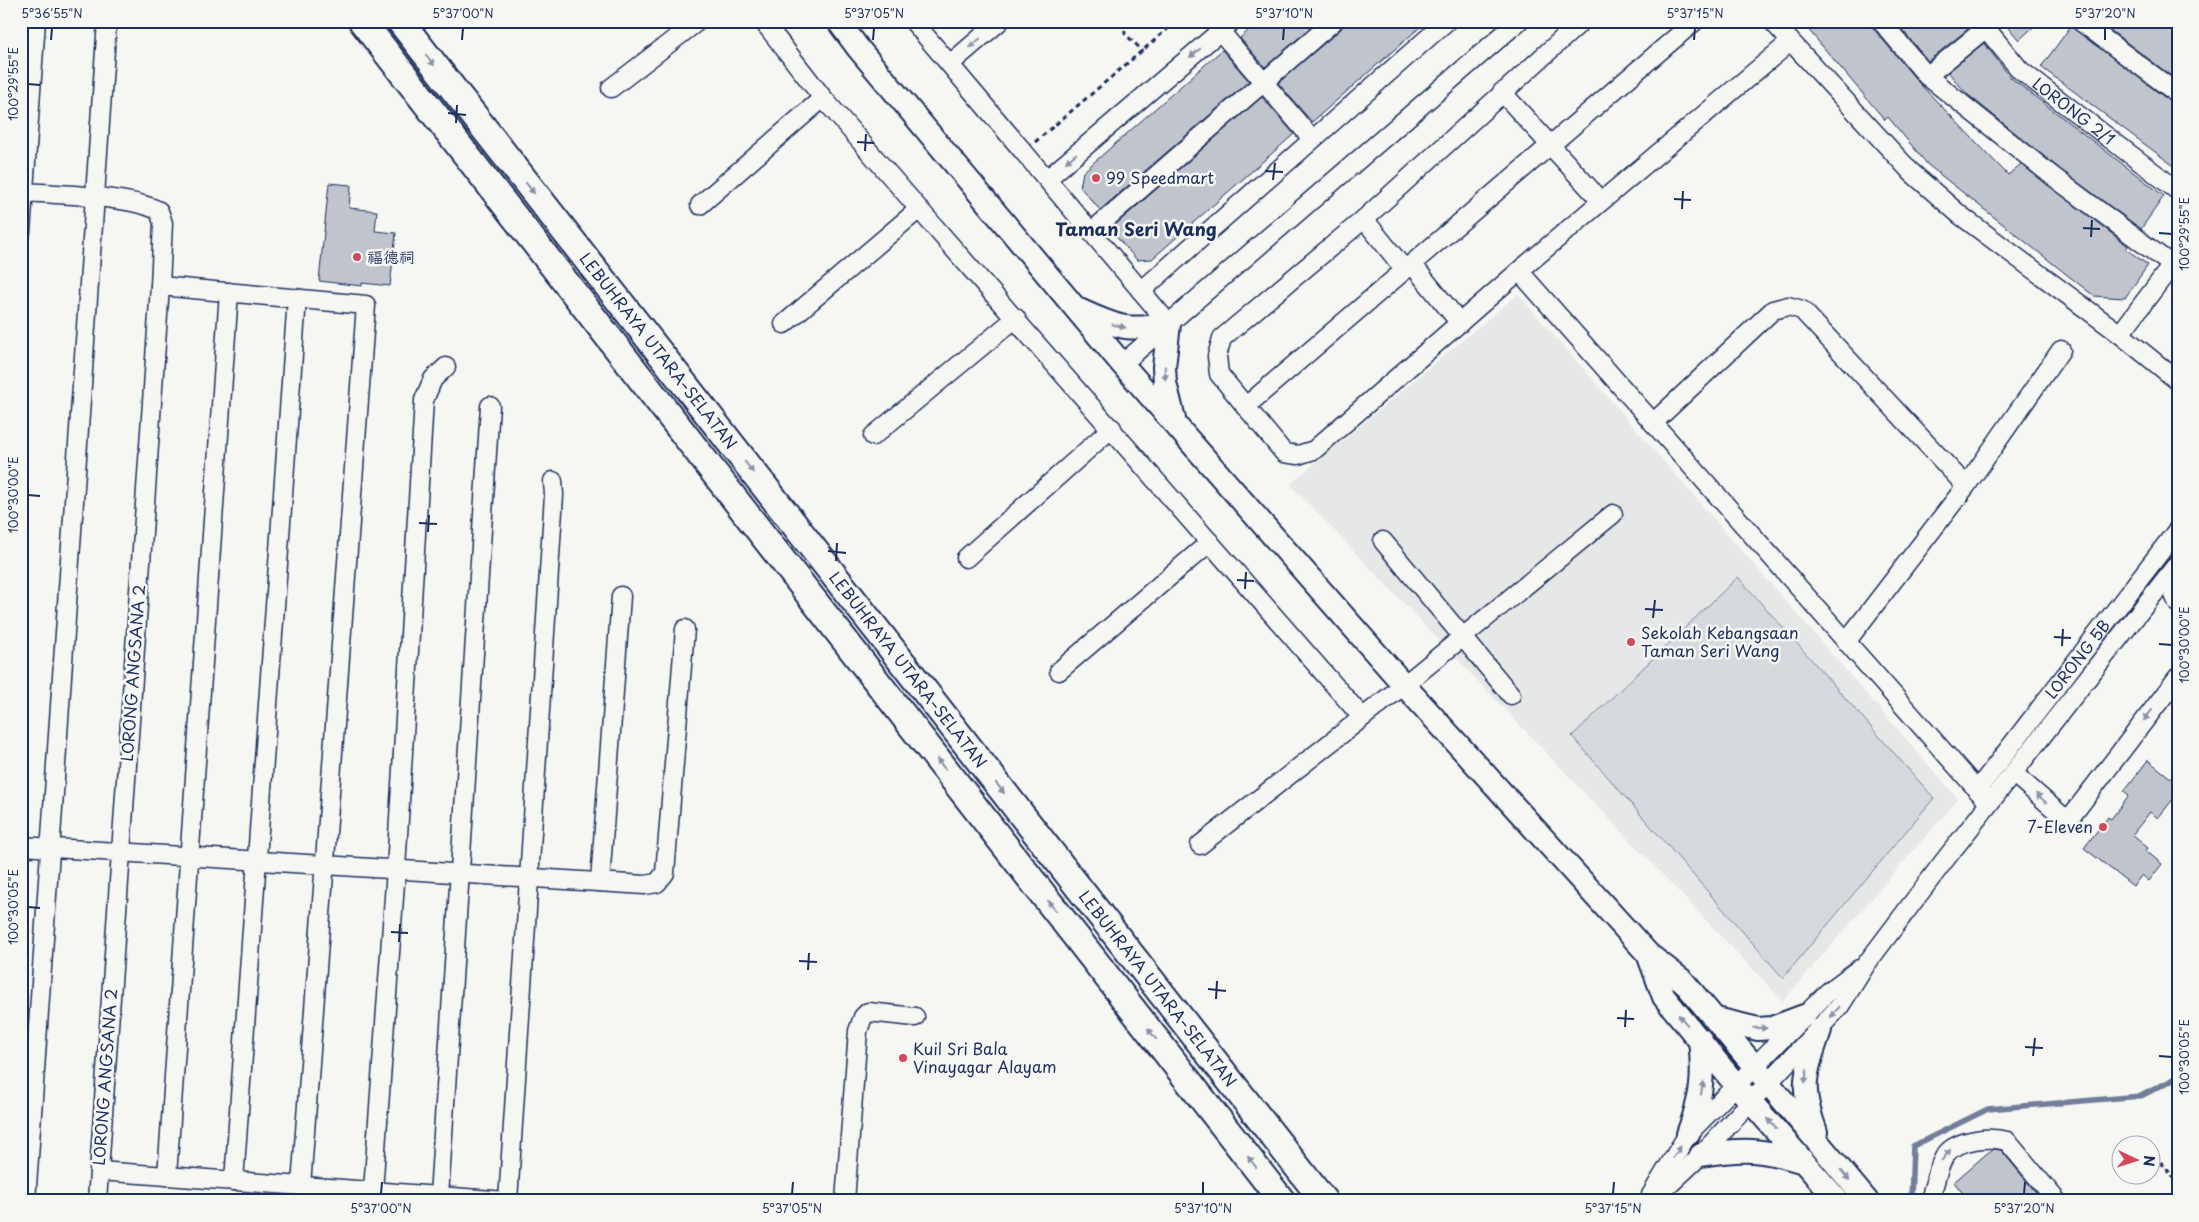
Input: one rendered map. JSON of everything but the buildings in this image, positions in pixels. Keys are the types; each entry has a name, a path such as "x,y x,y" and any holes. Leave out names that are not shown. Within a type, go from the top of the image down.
{"highway":[{"name":"LEBUHRAYA UTARA–SELATAN","path":"362,21 1282,1201"},
{"name":"LEBUHRAYA UTARA–SELATAN","path":"400,21 1324,1201"}],"main road":[{"path":"838,21 858,48 1122,364 1175,422 1404,685 1648,954 1683,981 1867,1201"},
{"path":"850,21 858,48"},
{"path":"1074,307 1117,327 1142,329 1169,324 1164,367 1165,383 1175,422"},
{"path":"1648,954 1664,997 1736,1085 1753,1102 1838,1201"},
{"path":"1716,1019 1758,1029 1812,1023 1804,1088 1807,1111 1820,1146"},
{"path":"1688,1134 1699,1102 1703,1079 1700,1039"},
{"path":"1701,1155 1752,1150 1770,1152 1804,1162"}],"street":[{"path":"21,232 36,21"},
{"path":"26,1201 107,21"},
{"path":"611,88 698,21"},
{"path":"763,21 824,98 919,210 1016,318 1362,717"},
{"path":"913,21 1169,324"},
{"path":"950,64 1000,21"},
{"path":"1091,232 1334,21"},
{"path":"1141,291 1448,21"},
{"path":"1582,21 1364,219 1222,338 1217,356 1219,374 1284,453 1298,455 1314,450 1519,271 1789,42"},
{"path":"1245,407 1694,21"},
{"path":"1772,21 1789,42 1911,172 1960,215 2120,334 2178,381"},
{"path":"1881,21 1927,76 2055,178 2175,263 2120,334"},
{"path":"2080,21 2178,94"},
{"path":"1122,364 1513,23"},
{"path":"1927,76 1983,25"},
{"name":"LORONG 2/1","path":"1983,25 2020,70 2178,191"},
{"path":"1047,179 1226,26 1264,82 1312,139"},
{"path":"1502,92 1601,202"},
{"path":"700,205 824,98"},
{"path":"23,192 94,197"},
{"name":"LORONG ANGSANA 2","path":"94,197 150,206 159,211 162,223 160,286 97,1201"},
{"path":"784,324 919,210"},
{"path":"1364,219 1460,323"},
{"path":"1519,271 1989,804"},
{"path":"160,286 366,305 301,1186"},
{"path":"166,1176 229,292"},
{"path":"234,1181 297,298"},
{"path":"1653,423 1773,310 1788,306 1802,310 1966,486"},
{"path":"873,436 1016,318"},
{"path":"1846,642 1966,486 2062,350"},
{"path":"373,1191 396,869 424,400 433,379 446,367"},
{"path":"430,1197 458,873 490,406"},
{"path":"966,558 1112,428"},
{"path":"99,1171 501,1201 530,878 554,495 553,481"},
{"path":"1200,845 1404,685 1613,514"},
{"name":"LORONG 5B","path":"1977,790 2178,529"},
{"path":"1383,541 1511,694"},
{"path":"1059,671 1210,542"},
{"path":"1650,1201 1666,1168 1688,1134 1754,1066 1812,1023 1840,1006 1867,963 2178,563"},
{"path":"2167,578 2178,604"},
{"path":"600,882 621,596"},
{"path":"21,846 645,885 657,883 665,873 685,629"},
{"path":"2013,773 2061,815 2067,817 2072,814 2178,677"},
{"path":"845,1201 858,1031 863,1017 868,1012 915,1017"},
{"path":"1650,1201 1701,1155 1770,1084 1812,1023"},
{"path":"1930,1200 1942,1160 1948,1150 1958,1143 2000,1139 2007,1141 2057,1201"}],"path":[{"path":"1124,21 1125,34 1142,51"},
{"path":"1023,152 1177,21"},
{"path":"2162,1164 2178,1183"}],"shaded area":[{"name":"Sekolah Kebangsaan Taman Seri Wang","path":"1518,294 1958,799 1783,1001 1290,484"},
{"path":"1738,577 1934,798 1783,978 1572,736"}],"waterway":[{"path":"1911,1201 1913,1146 1988,1109 2141,1096 2178,1077"}],"place":[{"name":"99 Speedmart","path":"1096,178"},
{"name":"福德祠","path":"357,257"},
{"name":"Sekolah Kebangsaan Taman Seri Wang","path":"1631,642"},
{"name":"7-Eleven","path":"2103,827"},
{"name":"Kuil Sri Bala Vinayagar Alayam","path":"903,1058"}],"district":[{"name":"Taman Seri Wang","path":"1136,230"}]}
